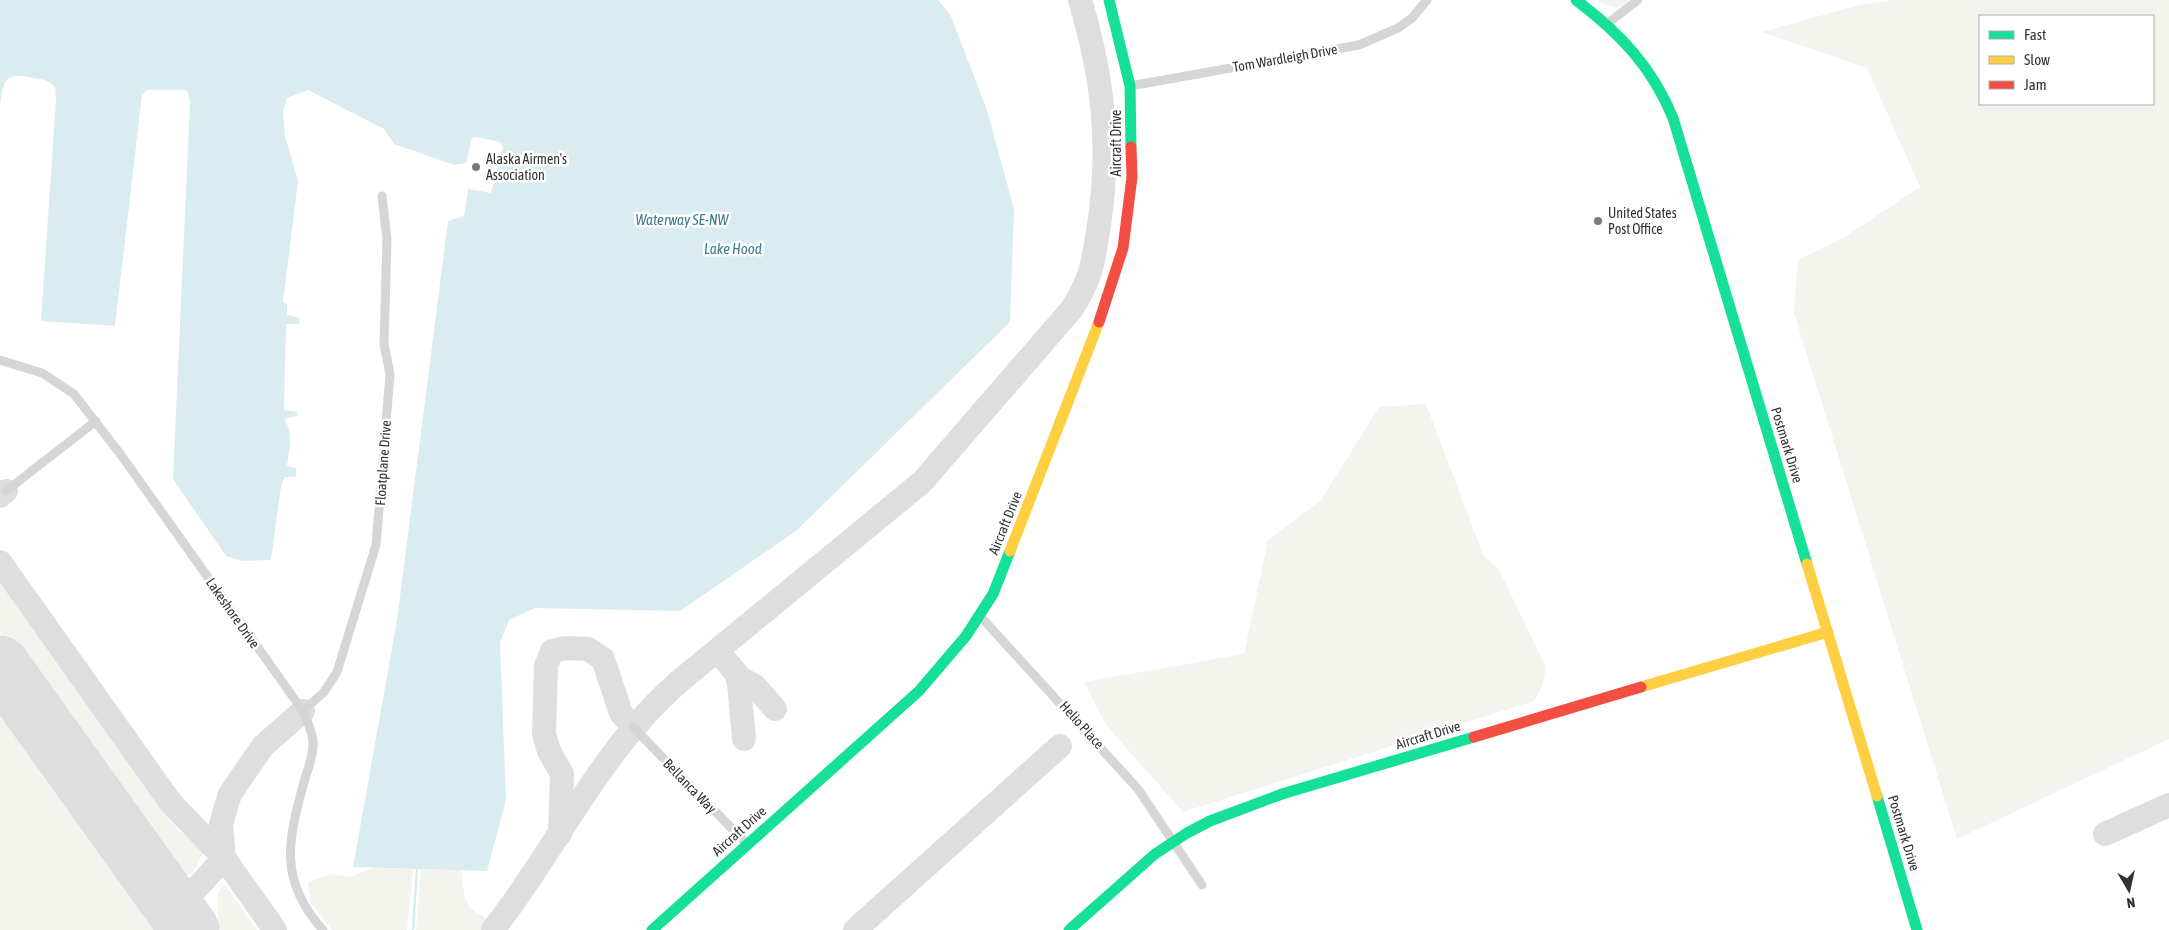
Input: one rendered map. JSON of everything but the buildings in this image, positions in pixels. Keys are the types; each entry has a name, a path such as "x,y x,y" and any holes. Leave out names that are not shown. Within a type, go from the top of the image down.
{"street":[{"name":"Aircraft Drive","path":"652,930 919,691 944,663 980,616 993,594 1094,340 1123,248 1132,177 1130,86 1109,0"},
{"name":"Tom Wardleigh Drive","path":"1130,86 1359,45 1398,28 1412,18 1427,0"},
{"name":"Postmark Drive","path":"1576,0 1608,23 1627,41 1663,93 1673,118 1917,930"},
{"path":"1608,23 1638,0"},
{"name":"Floatplane Drive","path":"303,711 324,692 337,672 376,545 390,374 384,344 387,240 382,196"},
{"name":"Lakeshore Drive","path":"0,360 25,366 60,383 74,394 96,421 303,711 310,727 313,752 291,830 290,853 293,879 300,898 310,916 323,930"},
{"path":"6,491 96,421"},
{"name":"Helio Place","path":"980,616 1127,776 1202,885"},
{"name":"Aircraft Drive","path":"1069,930 1146,862 1173,842 1226,813 1282,794 1828,632"},
{"name":"Bellanca Way","path":"633,727 747,844"}],"shaded area":[{"path":"1597,0 1629,0 1621,6 1614,7"},
{"path":"1893,0 2169,0 2169,739 1957,839 1794,313 1798,260 1845,237 1920,187 1867,68 1762,32 1859,5"},
{"path":"1426,404 1484,557 1498,568 1546,667 1542,687 1534,701 1183,812 1106,725 1084,682 1244,654 1268,540 1321,500 1379,407"},
{"path":"0,580 157,804 180,832 199,843 203,852 193,874 182,876 174,867 0,632"},
{"path":"0,714 157,930 0,930"},
{"path":"372,868 413,869 407,930 332,930 311,904 308,882 332,874 351,877"},
{"path":"421,869 461,870 465,896 470,906 474,911 491,920 482,930 416,930"},
{"path":"224,883 257,930 220,930 218,926 218,893"}],"water":[{"name":"Lake Hood","path":"0,0 938,0 950,14 987,110 1014,209 1010,322 796,531 680,611 535,608 509,620 500,642 506,800 487,871 353,867 397,620 448,221 464,216 468,189 491,193 503,147 500,142 477,137 472,138 466,163 454,165 394,144 384,129 308,90 287,98 283,112 285,136 298,181 283,302 287,304 287,315 300,318 299,324 286,324 284,410 297,412 297,416 284,419 290,436 287,466 296,468 296,477 285,477 281,486 271,560 243,561 226,556 173,479 190,102 188,92 184,90 147,90 142,95 115,326 41,321 56,99 55,87 42,79 24,76 11,77 4,84 0,106"}],"waterway":[{"path":"413,930 417,869"}],"taxiway":[{"path":"493,930 516,899 603,767 653,707 681,680 922,482 1071,310 1078,299 1088,279 1093,260 1103,196 1104,167 1103,111 1094,56 1080,0"},
{"path":"0,496 6,491"},
{"path":"0,562 171,803 224,858 275,930"},
{"path":"560,834 562,774 549,751 544,734 546,666 552,651 566,648 588,649 603,659 621,713 633,727"},
{"path":"718,651 740,678 755,686 775,709"},
{"path":"736,673 739,684 744,739"},
{"path":"176,911 224,858 221,824 230,794 263,746 303,711"},
{"path":"855,930 1060,746"},
{"path":"2105,834 2169,805"}],"runway":[{"path":"0,665 190,930"}],"traffic: fast":[{"path":"1109,0 1130,86 1131,147"},
{"path":"1576,0 1607,25 1633,52 1655,83 1673,118 1807,564"},
{"path":"652,930 919,691 966,636 993,594 1010,551"},
{"path":"1069,930 1155,854 1187,833 1210,821 1282,794 1474,737"},
{"path":"1877,796 1917,930"}],"traffic: slow":[{"path":"1010,551 1099,322"},
{"path":"1807,564 1877,796"},
{"path":"1641,687 1828,632"}],"traffic: jam":[{"path":"1099,322 1123,248 1132,177 1131,147"},
{"path":"1474,737 1641,687"}],"place":[{"name":"Alaska Airmen's Association","path":"476,167"},
{"name":"United States Post Office","path":"1598,221"}],"water label":[{"name":"Waterway SE-NW","path":"682,219"}]}
